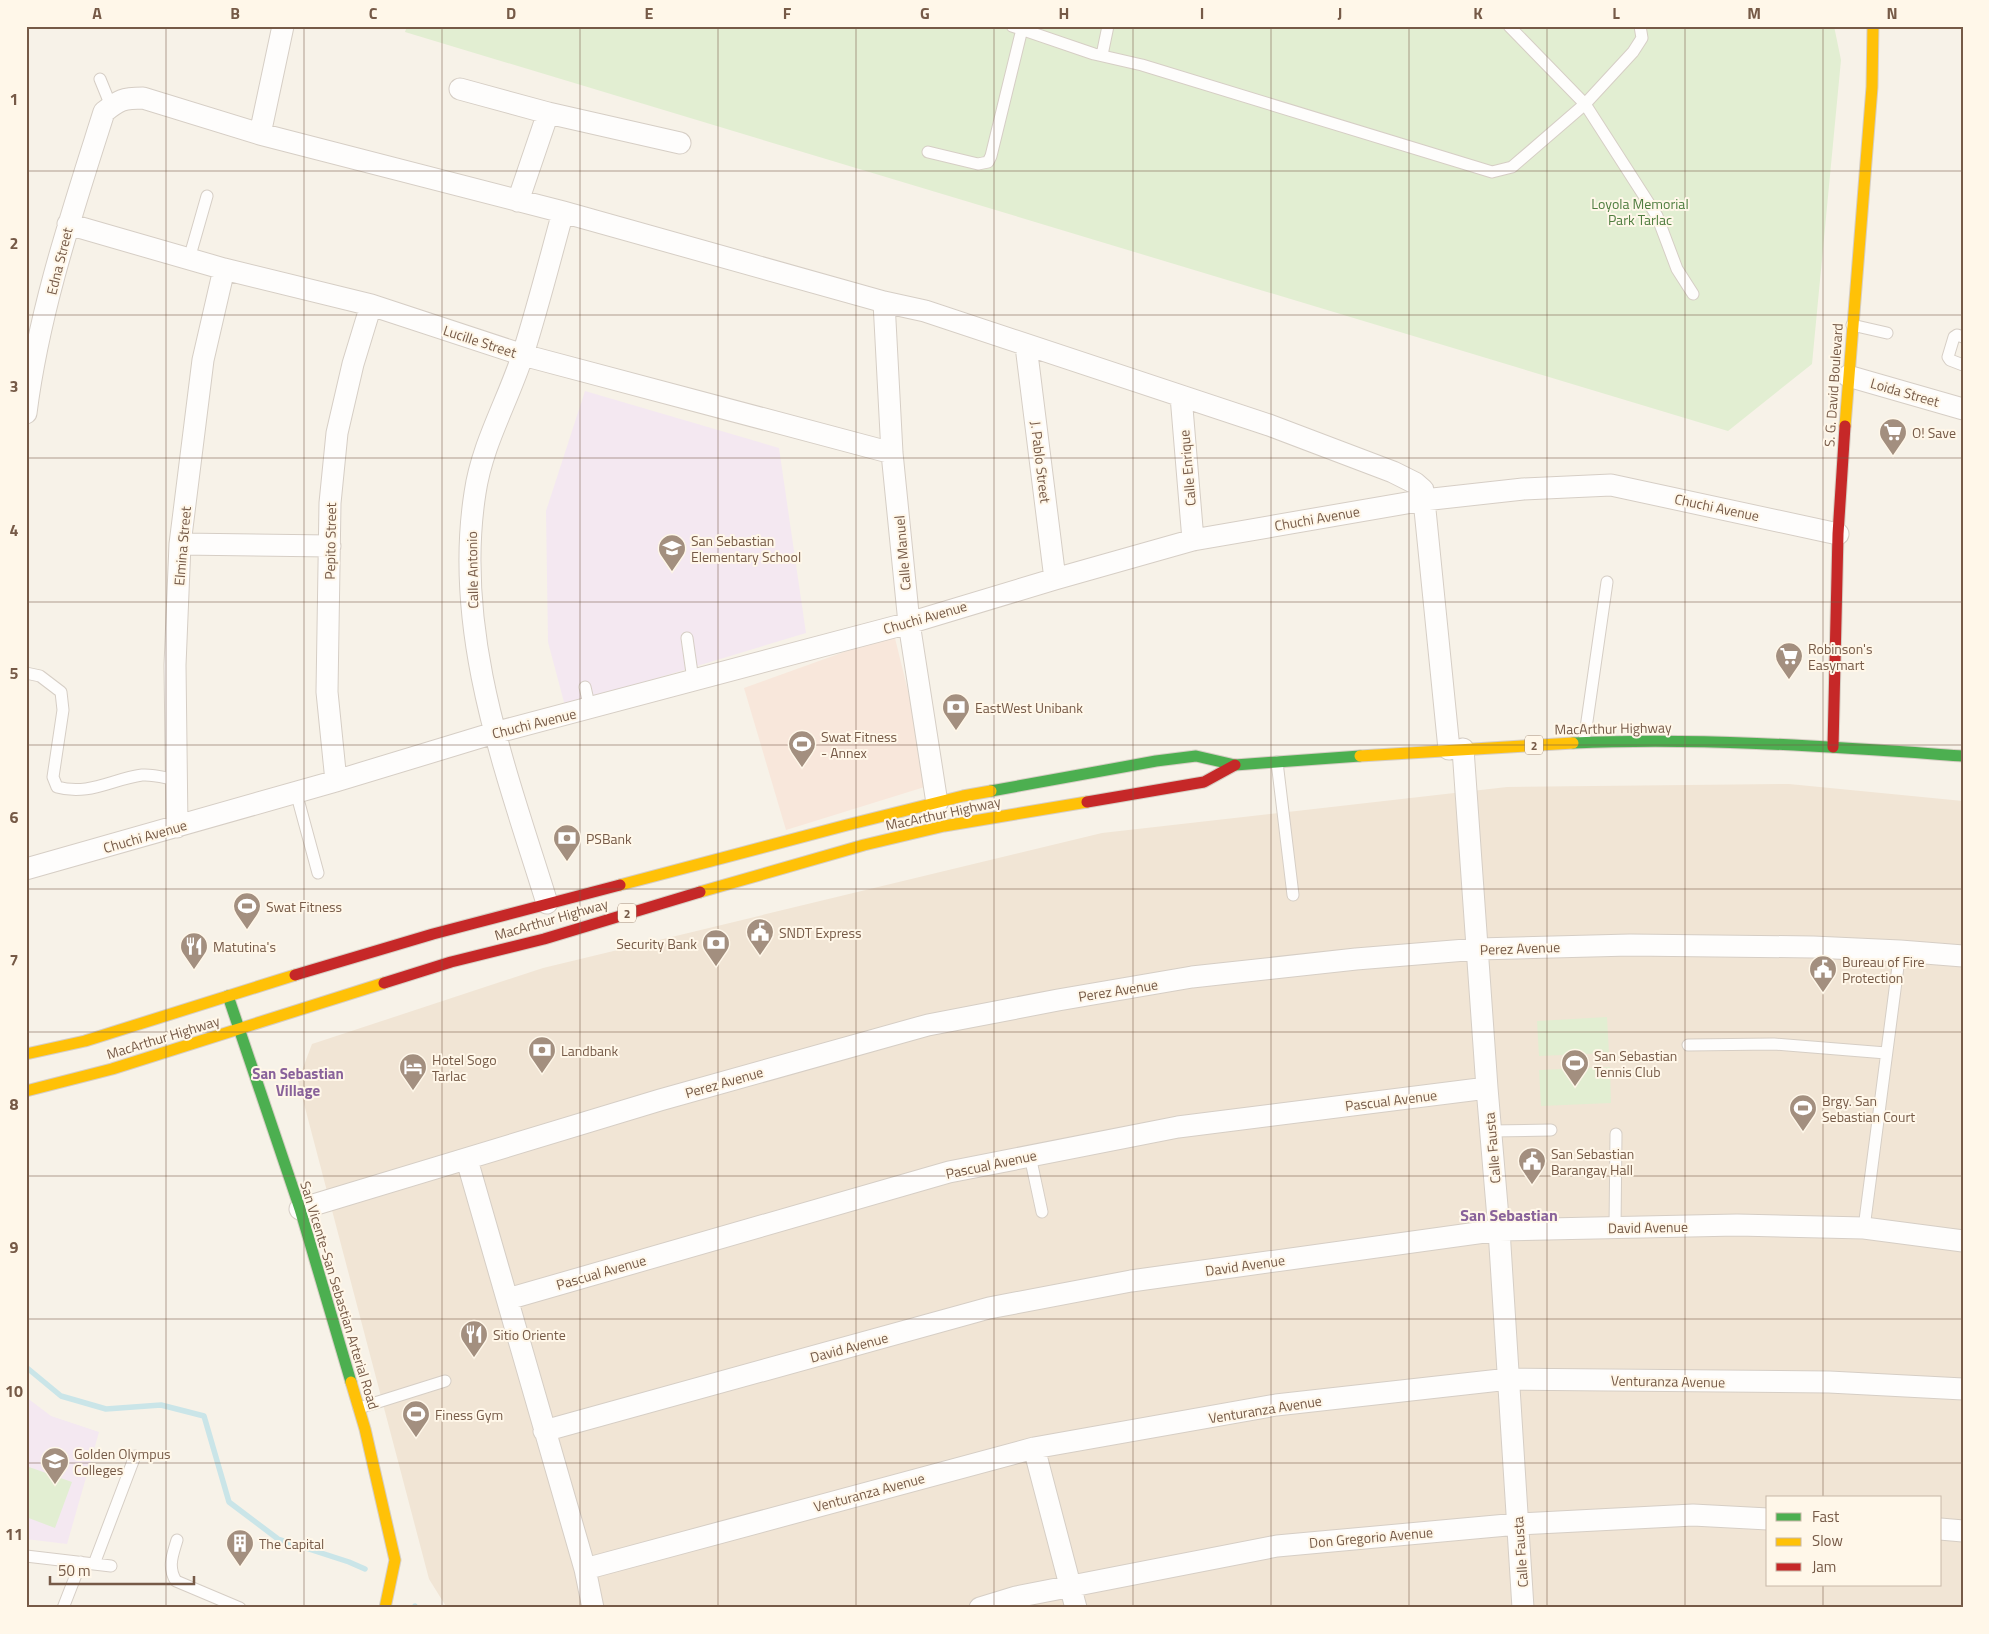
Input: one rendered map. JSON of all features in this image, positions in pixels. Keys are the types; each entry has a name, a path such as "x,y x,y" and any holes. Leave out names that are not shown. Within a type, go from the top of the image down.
{"main road":[{"name":"S. G. David Boulevard","path":"1833,747 1838,534 1848,376 1872,87 1873,26"},
{"name":"MacArthur Highway","path":"27,1052 86,1041 186,1008 433,934 847,825 937,803 1156,761 1196,756 1235,765 1456,749 1632,740 1833,747 1963,756"},
{"name":"MacArthur Highway","path":"26,1091 112,1069 451,962 544,939 643,908 864,845 953,824 1204,782 1235,765"},
{"name":"San Vicente-San Sebastian Arterial Road","path":"228,996 300,1209 359,1408 395,1560 385,1608"}],"street":[{"path":"260,134 283,26"},
{"path":"460,89 548,113 680,143"},
{"path":"108,109 117,101 126,98 142,98 260,134 563,212 884,302 924,311 1269,425 1393,472 1415,483 1423,490 1424,500"},
{"name":"Edna Street","path":"26,413 32,369 68,224 108,109"},
{"path":"518,201 548,113"},
{"name":"Calle Antonio","path":"546,903 494,733 474,638 469,546 475,492 487,446 522,355 563,212"},
{"name":"Lucille Street","path":"68,224 224,269 371,306 522,355 892,453"},
{"name":"Elmina Street","path":"177,827 175,664 180,544 203,360 224,269"},
{"name":"Calle Manuel","path":"884,302 892,453 909,623 937,803"},
{"name":"Pepito Street","path":"336,781 327,692 330,503 337,433 352,364 371,306"},
{"name":"J. Pablo Street","path":"1026,346 1055,579"},
{"name":"Loida Street","path":"1848,376 1963,409"},
{"name":"Calle Enrique","path":"1181,396 1193,540"},
{"name":"Chuchi Avenue","path":"26,869 336,781 494,733 909,623 1193,540 1424,500 1523,489 1611,485 1838,534"},
{"name":"Calle Fausta","path":"1424,500 1456,749 1478,949 1486,1088 1499,1230 1523,1608"},
{"path":"180,544 330,546"},
{"name":"Perez Avenue","path":"300,1209 660,1100 928,1025 1192,977 1356,959 1478,949 1630,945 1813,947 1963,956"},
{"name":"Pascual Avenue","path":"508,1299 949,1172 1178,1127 1486,1088"},
{"path":"467,1160 585,1568 593,1608"},
{"name":"David Avenue","path":"544,1431 989,1308 1131,1281 1499,1230 1737,1225 1864,1228 1963,1241"},
{"name":"Venturanza Avenue","path":"585,1568 1034,1448 1276,1405 1509,1379 1829,1382 1963,1389"},
{"path":"1034,1448 1076,1608"},
{"name":"Don Gregorio Avenue","path":"980,1608 1016,1597 1276,1546 1518,1524 1693,1515 1766,1519"},
{"path":"1942,1529 1963,1531"}],"lane":[{"path":"1102,55 1108,26"},
{"path":"1509,26 1585,104 1657,216 1677,269 1693,294"},
{"path":"928,152 978,164 988,162 992,156 1017,28 1492,172 1512,167 1585,104 1633,52 1642,38 1640,26"},
{"path":"100,78 108,109"},
{"path":"189,259 207,196"},
{"path":"1852,325 1887,333"},
{"path":"1963,337 1956,335 1948,347 1948,357 1950,360 1963,365"},
{"path":"1584,742 1607,582"},
{"path":"687,638 693,680"},
{"path":"26,673 40,676 61,692 63,710 53,777 57,787 68,790 100,787 139,776 150,775 177,780"},
{"path":"585,687 590,709"},
{"path":"1277,762 1293,895"},
{"path":"296,792 318,873"},
{"path":"1864,1228 1900,951"},
{"path":"1688,1045 1774,1044 1886,1053"},
{"path":"1490,1131 1551,1130"},
{"path":"1615,1228 1616,1134"},
{"path":"1030,1156 1042,1212"},
{"path":"359,1408 445,1381"},
{"path":"94,1564 135,1456"},
{"path":"177,1540 170,1566 176,1581 240,1608"},
{"path":"26,1556 111,1566"},
{"path":"63,1608 81,1562"}],"shaded area":[{"name":"San Sebastian Elementary School","path":"585,391 779,448 806,633 565,706 548,642 546,511"},
{"path":"894,634 931,785 786,830 744,688"},
{"name":"San Sebastian Village","path":"1789,784 1963,801 1963,1608 447,1608 429,1579 298,1081 312,1044 543,968 1102,833 1507,787"},
{"name":"Golden Olympus Colleges","path":"26,1397 51,1416 99,1432 67,1544 26,1539"}],"green space":[{"name":"Loyola Memorial Park Tarlac","path":"407,26 1834,26 1841,60 1812,364 1728,431 405,32"},
{"name":"San Sebastian Tennis Club","path":"1607,1017 1609,1053 1539,1056 1537,1021"},
{"name":"San Sebastian Tennis Club","path":"1610,1067 1611,1103 1541,1106 1539,1070"},
{"path":"26,1466 72,1482 55,1528 26,1517"}],"waterway":[{"path":"26,1367 61,1396 106,1409 161,1405 204,1416 229,1502 278,1539 365,1569"}],"traffic: fast":[{"path":"1573,743 1622,741 1719,742 1817,746 1963,756"},
{"path":"991,791 1156,761 1196,756 1235,765 1360,756"},
{"path":"228,996 300,1209 351,1382"}],"traffic: slow":[{"path":"1845,426 1872,87 1873,26"},
{"path":"1360,756 1573,743"},
{"path":"620,885 847,825 963,796 991,791"},
{"path":"700,892 864,845 944,826 1087,802"},
{"path":"26,1054 85,1041 295,975"},
{"path":"26,1091 112,1069 384,983"},
{"path":"351,1382 365,1429 395,1560 385,1608"}],"traffic: jam":[{"path":"1833,747 1838,534 1845,426"},
{"path":"1087,802 1204,782 1235,765"},
{"path":"295,975 433,934 620,885"},
{"path":"384,983 451,962 544,939 700,892"}],"place":[{"name":"O! Save","path":"1893,456"},
{"name":"San Sebastian Elementary School","path":"672,572"},
{"name":"Robinson's Easymart","path":"1789,680"},
{"name":"EastWest Unibank","path":"956,731"},
{"name":"Swat Fitness - Annex","path":"802,768"},
{"name":"PSBank","path":"567,862"},
{"name":"Swat Fitness","path":"247,930"},
{"name":"SNDT Express","path":"760,956"},
{"name":"Security Bank","path":"716,967"},
{"name":"Matutina's","path":"194,970"},
{"name":"Bureau of Fire Protection","path":"1823,993"},
{"name":"Landbank","path":"542,1074"},
{"name":"San Sebastian Tennis Club","path":"1575,1087"},
{"name":"Hotel Sogo Tarlac","path":"413,1091"},
{"name":"Brgy. San Sebastian Court","path":"1803,1132"},
{"name":"San Sebastian Barangay Hall","path":"1532,1185"},
{"name":"Sitio Oriente","path":"474,1358"},
{"name":"Finess Gym","path":"416,1438"},
{"name":"Golden Olympus Colleges","path":"55,1485"},
{"name":"The Capital","path":"240,1567"}],"district":[{"name":"San Sebastian Village","path":"298,1082"},
{"name":"San Sebastian","path":"1509,1215"}]}
